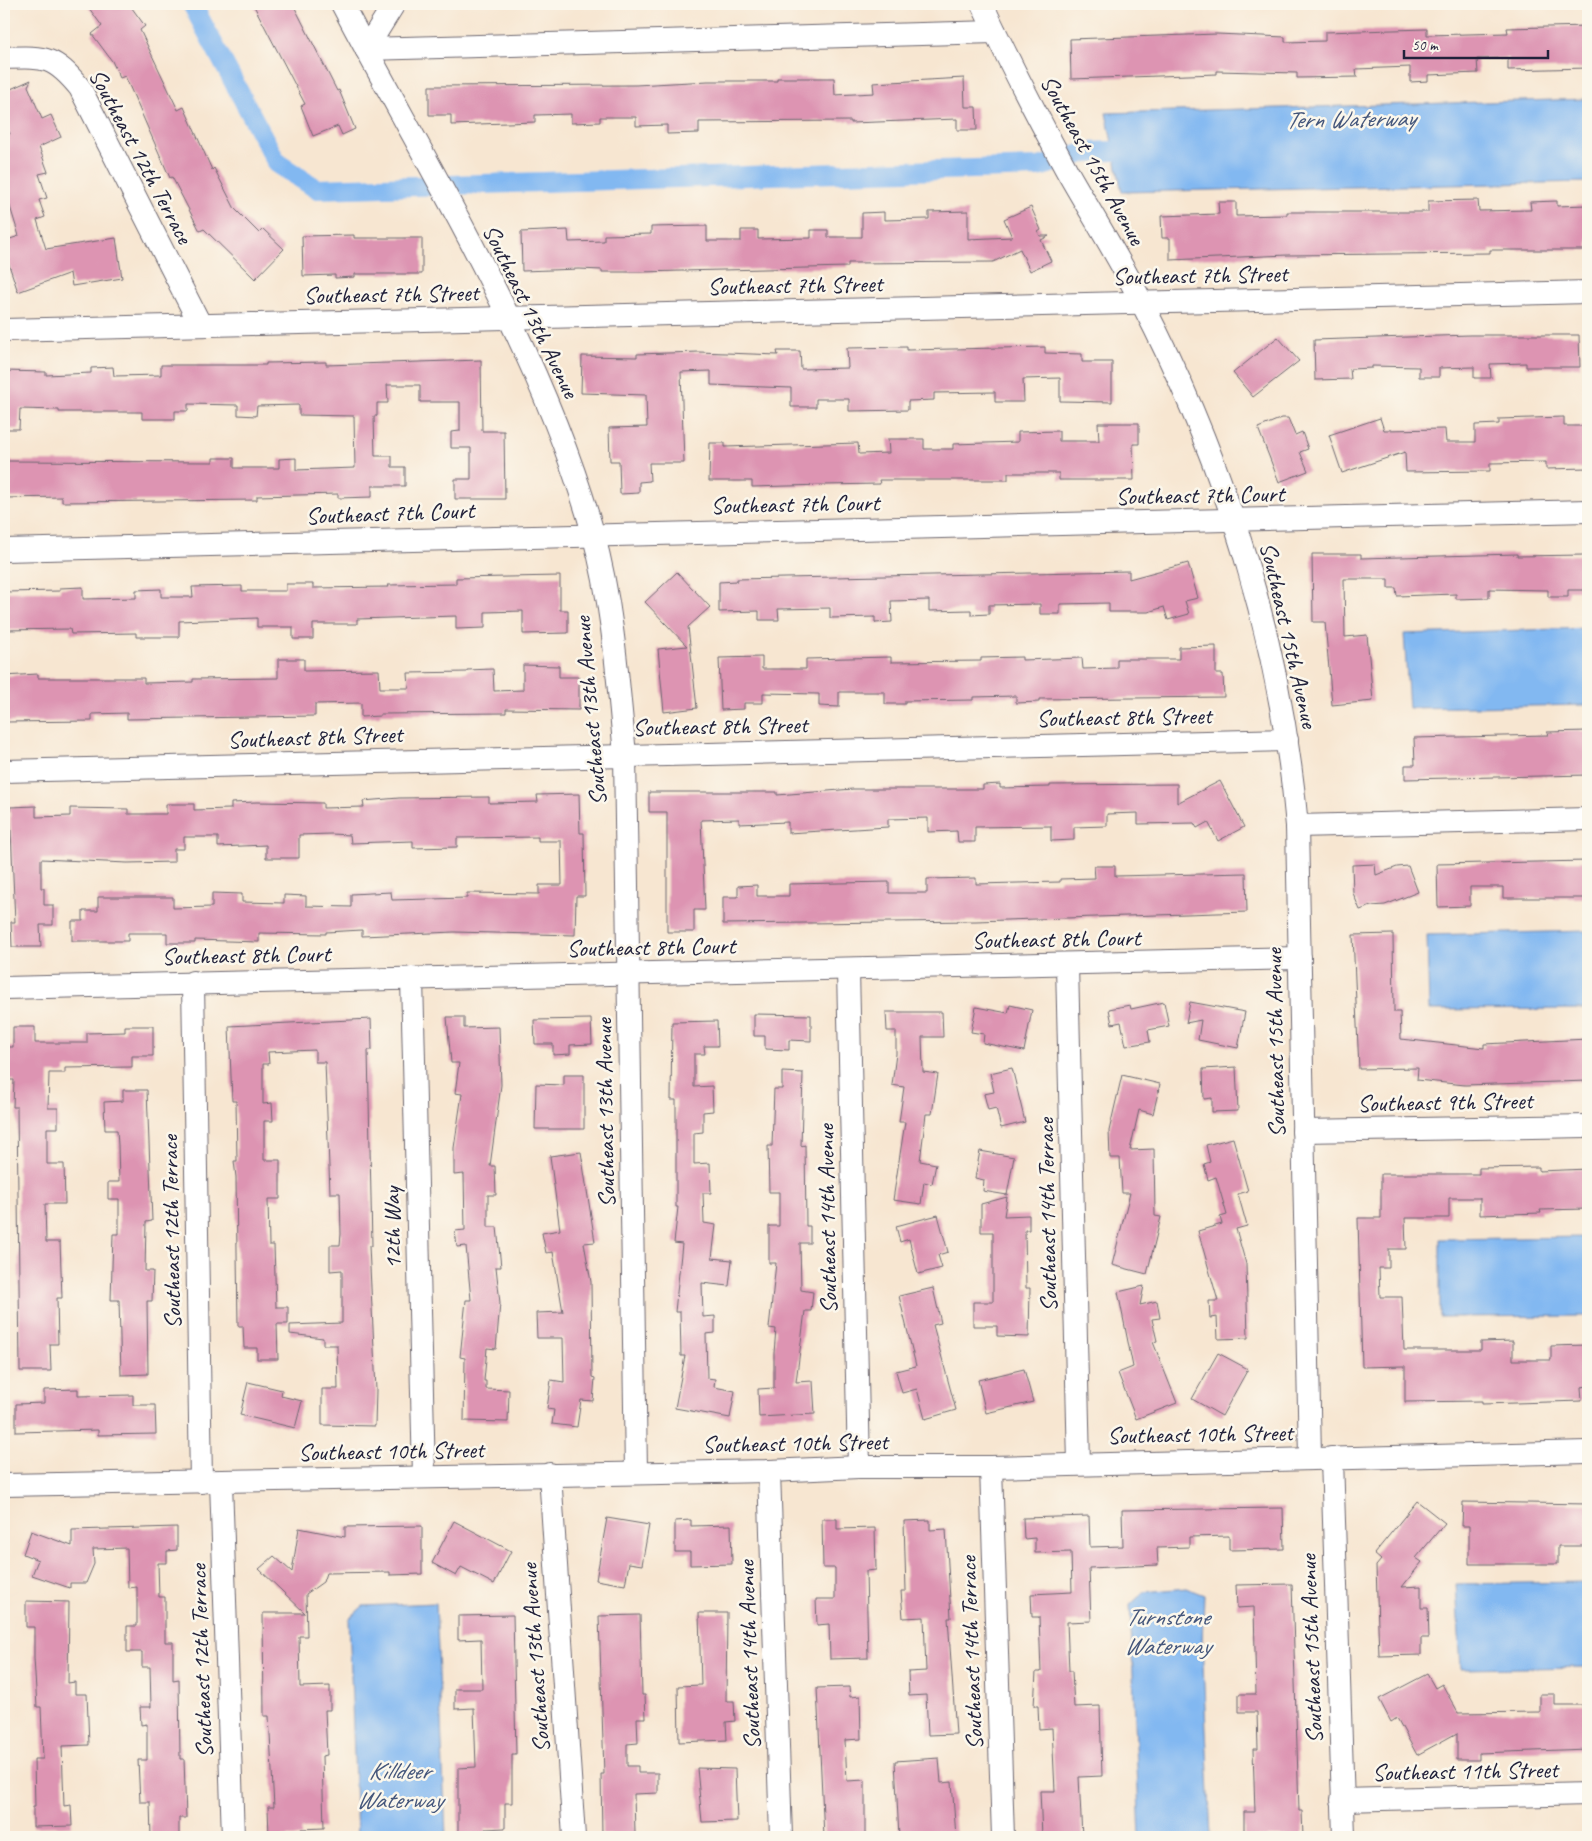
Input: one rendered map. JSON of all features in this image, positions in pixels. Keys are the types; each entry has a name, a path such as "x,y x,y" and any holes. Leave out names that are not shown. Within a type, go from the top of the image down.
{"street":[{"name":"Southeast 13th Avenue","path":"342,4 450,204 508,318 548,406 573,470 594,534 614,638 624,755 636,1472"},
{"path":"366,50 394,4"},
{"name":"Southeast 15th Avenue","path":"982,4 1066,170 1142,303 1210,452 1235,520 1277,678 1287,740 1297,826 1303,1132 1344,1837"},
{"path":"366,50 995,32"},
{"name":"Southeast 12th Terrace","path":"4,58 38,57 63,67 80,88 200,324"},
{"name":"Southeast 7th Street","path":"4,330 1588,292"},
{"name":"Southeast 7th Court","path":"4,550 1588,511"},
{"name":"Southeast 8th Street","path":"4,771 1287,740"},
{"path":"1297,826 1588,819"},
{"name":"Southeast 8th Court","path":"4,988 193,982 848,970 1300,958"},
{"name":"Southeast 14th Terrace","path":"1067,965 1079,1464"},
{"name":"Southeast 14th Avenue","path":"848,970 859,1467"},
{"name":"12th Way","path":"412,978 424,1476"},
{"name":"Southeast 12th Terrace","path":"193,982 211,1482 233,1837"},
{"name":"Southeast 9th Street","path":"1303,1132 1588,1126"},
{"name":"Southeast 10th Street","path":"4,1485 769,1471 859,1467 991,1467 1588,1452"},
{"name":"Southeast 14th Terrace","path":"991,1467 1003,1837"},
{"name":"Southeast 14th Avenue","path":"769,1471 781,1837"},
{"name":"Southeast 13th Avenue","path":"550,1474 574,1837"},
{"name":"Southeast 11th Street","path":"1342,1800 1588,1794"}],"water":[{"name":"Tern Waterway","path":"1588,99 1588,182 1122,192 1106,113"},
{"path":"1588,628 1588,705 1409,708 1404,634"},
{"path":"1588,931 1588,1009 1429,1010 1427,935"},
{"path":"1588,1237 1588,1316 1440,1317 1440,1239"},
{"path":"1588,1582 1588,1667 1461,1669 1456,1584"},
{"name":"Turnstone Waterway","path":"1186,1588 1204,1595 1202,1642 1211,1837 1140,1837 1130,1605 1144,1592"},
{"name":"Killdeer Waterway","path":"436,1603 446,1837 357,1837 349,1619 363,1606"}],"building":[{"path":"86,4 129,4 145,26 140,30 178,110 184,107 212,170 214,168 235,209 259,233 263,229 284,249 255,279 204,229 200,231 172,177 170,178 125,76 120,78 112,61 92,34 102,26"},
{"path":"253,4 293,4 337,91 339,90 355,129 342,135 338,126 313,136 301,106 305,104"},
{"path":"1588,26 1588,68 1508,70 1508,58 1477,59 1478,73 1428,75 1428,81 1410,82 1410,67 1356,69 1357,77 1297,78 1297,73 1217,71 1217,74 1071,79 1070,39 1217,34 1285,37 1285,42 1325,41 1325,32 1427,29 1427,35 1508,33 1507,28"},
{"path":"777,78 834,78 835,95 874,93 873,83 964,78 965,107 976,107 977,130 957,130 957,119 851,123 851,121 699,122 699,133 667,134 667,125 636,126 636,117 600,117 600,122 571,123 571,114 535,115 535,122 451,125 451,115 429,115 429,86 636,85 708,81 777,81"},
{"path":"31,80 28,86 42,119 51,115 61,137 39,147 48,172 39,174 47,198 39,200 45,217 37,220 46,249 116,238 122,278 72,286 70,273 18,292 4,250 4,241 19,236 4,187 4,136 10,134 4,120 4,92"},
{"path":"1478,200 1479,211 1531,210 1530,202 1557,201 1557,206 1588,205 1588,250 1490,250 1490,253 1288,255 1170,260 1170,238 1162,238 1161,216 1219,214 1218,202 1236,202 1236,216 1287,215 1287,212 1428,212 1428,201"},
{"path":"1031,207 1041,230 1038,232 1040,236 1049,236 1041,240 1051,261 1030,271 1020,249 993,262 848,263 848,267 640,272 602,272 602,270 579,269 522,271 521,232 568,230 569,242 604,241 604,235 651,234 651,227 707,226 707,241 741,241 741,230 758,230 758,239 811,238 811,230 828,230 828,237 862,237 862,213 884,212 884,220 929,219 929,212 968,211 968,239 1012,237 1004,219"},
{"path":"354,235 354,238 422,238 422,274 355,274 355,277 335,278 335,275 303,276 302,236"},
{"path":"1470,335 1579,335 1580,367 1526,367 1526,363 1490,364 1491,378 1474,378 1474,367 1439,368 1439,377 1419,377 1419,367 1372,366 1372,368 1350,369 1351,379 1315,380 1314,340"},
{"path":"1278,337 1299,361 1253,397 1233,373"},
{"path":"907,347 907,350 1045,347 1045,353 1082,354 1082,362 1112,362 1112,402 1060,401 1060,378 1023,379 1024,402 995,402 995,392 934,393 934,400 908,401 908,410 849,411 849,399 816,399 816,407 791,407 791,388 711,385 711,371 681,372 684,463 649,463 650,481 639,482 639,493 620,494 619,461 610,461 609,428 647,427 646,395 581,393 582,356 637,357 637,354 699,352 778,355 777,351 800,351 801,369 848,368 847,348"},
{"path":"481,360 482,431 504,431 505,499 455,499 455,479 471,479 471,448 451,448 451,432 460,431 460,402 420,402 420,385 387,385 388,403 377,403 377,416 374,416 375,456 392,456 392,467 405,467 405,486 372,486 372,497 338,498 338,494 257,496 257,500 62,502 62,497 4,498 4,461 213,462 213,458 234,458 234,468 279,468 279,459 296,458 296,470 355,468 354,416 299,415 299,405 257,406 256,416 238,415 238,405 188,404 188,411 175,411 175,419 142,419 142,412 59,412 59,410 20,409 19,429 4,429 4,371 46,372 46,375 91,373 91,368 113,367 114,376 161,375 161,365 266,365 266,363 326,362 326,365"},
{"path":"1564,417 1564,426 1588,426 1588,468 1546,469 1546,462 1490,463 1490,471 1406,472 1405,452 1342,473 1329,435 1380,418 1384,430 1445,429 1446,442 1475,442 1475,425 1499,424 1499,419"},
{"path":"1282,418 1288,418 1295,435 1302,432 1308,449 1300,452 1308,471 1279,482 1258,428"},
{"path":"1098,423 1139,423 1139,444 1133,444 1134,480 1059,480 1059,473 1008,473 1008,480 879,480 880,484 752,487 752,481 709,481 710,443 725,443 725,447 858,443 859,454 889,453 888,439 924,439 924,449 953,449 953,444 1018,442 1018,432 1059,431 1059,441 1099,441"},
{"path":"1312,554 1361,554 1361,558 1517,554 1517,556 1585,555 1586,590 1568,590 1568,597 1548,597 1548,590 1489,589 1489,598 1456,599 1456,594 1397,596 1396,588 1388,588 1388,579 1344,579 1345,637 1367,635 1373,701 1332,705 1325,622 1313,622"},
{"path":"1188,563 1198,598 1185,601 1189,614 1168,620 1164,607 1148,612 1109,612 1109,603 1060,604 1060,614 1040,614 1040,604 989,605 989,614 971,615 971,610 929,611 929,600 891,601 892,622 875,623 875,617 830,618 830,608 778,609 779,620 759,620 759,611 719,612 719,582 737,581 737,579 1129,571 1129,579"},
{"path":"677,572 710,607 688,627 697,708 664,712 658,649 687,646 645,602"},
{"path":"560,576 560,610 568,610 568,633 523,634 523,611 485,612 485,628 456,629 456,616 357,619 357,624 313,624 313,639 293,639 293,627 257,627 257,618 179,621 179,637 136,637 136,633 71,634 70,629 4,630 4,592 60,591 60,588 83,587 83,599 136,598 136,590 161,589 161,597 193,597 192,587 242,586 242,591 286,591 286,584 313,584 313,588 389,587 388,585 456,584 456,578"},
{"path":"1216,646 1216,674 1223,674 1224,697 1039,699 1039,702 1016,703 1016,696 973,697 973,700 905,701 905,704 885,704 885,692 839,692 839,707 819,706 819,694 763,693 763,703 744,703 744,709 721,710 719,658 762,657 762,669 806,669 806,659 891,657 891,662 981,661 981,658 1022,657 1022,660 1082,658 1083,669 1117,668 1117,659 1179,659 1179,647"},
{"path":"278,659 304,659 304,671 379,670 380,688 409,688 408,673 467,672 467,670 493,669 494,691 523,690 523,665 559,666 559,677 579,677 579,710 506,709 506,713 380,714 380,716 361,717 361,703 315,704 315,716 127,719 127,713 92,714 92,721 4,722 4,676 38,674 38,678 144,678 144,683 193,682 193,679 278,678"},
{"path":"1588,731 1588,775 1405,779 1405,765 1415,765 1414,738 1548,735 1547,732"},
{"path":"1220,781 1244,827 1218,841 1208,822 1197,828 1194,823 1138,824 1138,813 1107,814 1107,826 1074,827 1074,840 1051,841 1051,826 975,827 975,842 958,842 957,831 928,832 928,818 888,819 888,827 788,833 788,822 739,824 739,819 701,820 705,910 694,910 694,932 667,932 667,812 649,812 649,792 777,792 777,795 853,789 983,789 983,785 1000,784 1000,788 1050,787 1050,785 1177,784 1177,803"},
{"path":"579,794 580,833 584,833 585,896 576,896 575,935 454,932 362,936 362,930 326,932 326,934 259,933 259,942 195,940 195,943 167,943 167,933 128,933 128,941 72,941 72,921 83,921 83,911 98,911 98,897 173,897 173,908 212,907 212,893 242,894 242,902 284,903 284,895 306,896 306,906 351,907 351,894 391,892 392,900 467,898 467,893 539,894 539,885 562,885 561,841 538,841 538,837 457,838 457,847 413,848 413,841 351,843 350,835 299,835 299,858 266,858 266,845 218,847 218,837 184,837 184,849 174,849 174,862 127,863 41,859 41,888 44,888 44,905 53,905 53,925 40,925 41,947 12,947 11,922 15,922 10,807 36,806 36,817 70,816 70,808 128,809 128,814 166,814 166,804 194,804 194,810 231,809 231,803 257,802 323,803 323,808 364,807 363,801 399,798 489,797 489,803 538,802 537,795"},
{"path":"1588,861 1588,898 1503,898 1503,887 1470,887 1470,906 1438,907 1437,864"},
{"path":"1375,864 1376,875 1397,867 1408,866 1418,892 1385,905 1371,906 1360,910 1353,893 1352,865"},
{"path":"1094,866 1115,866 1115,876 1246,873 1247,912 976,921 723,924 723,897 738,897 738,886 757,885 757,896 789,896 789,884 889,882 889,893 927,893 927,879 976,878 976,884 1060,882 1060,879 1095,878"},
{"path":"1393,934 1394,1012 1400,1012 1401,1039 1484,1048 1484,1044 1588,1039 1588,1081 1465,1085 1417,1080 1418,1068 1359,1069 1353,935"},
{"path":"1164,1002 1169,1026 1148,1030 1150,1042 1126,1046 1121,1022 1112,1024 1109,1009 1130,1005 1131,1009"},
{"path":"1190,1002 1245,1012 1238,1048 1198,1040 1201,1020 1186,1023"},
{"path":"1010,1005 1032,1010 1024,1051 983,1043 984,1034 971,1032 976,1007 1008,1013"},
{"path":"886,1012 942,1012 943,1037 922,1037 923,1072 938,1074 932,1114 926,1114 920,1161 936,1164 932,1184 924,1182 921,1204 893,1200 905,1122 899,1122 904,1087 892,1085 896,1054 896,1031 887,1031"},
{"path":"754,1014 811,1015 811,1041 789,1040 789,1050 765,1049 765,1036 754,1036"},
{"path":"447,1017 464,1017 464,1028 499,1027 501,1085 490,1166 495,1166 496,1195 488,1195 488,1227 497,1227 501,1267 496,1267 500,1303 496,1349 487,1348 484,1381 486,1381 486,1389 509,1390 508,1422 464,1421 465,1358 460,1357 466,1300 471,1300 466,1246 457,1247 455,1231 465,1230 464,1174 454,1175 454,1148 462,1094 455,1093 459,1063 451,1063"},
{"path":"371,1019 372,1050 368,1050 372,1246 369,1246 376,1390 375,1426 322,1425 322,1389 338,1389 337,1345 323,1345 323,1338 290,1334 290,1325 342,1323 342,1270 330,1271 330,1245 340,1245 341,1234 340,1193 330,1193 325,1062 315,1062 315,1050 268,1052 269,1064 263,1064 263,1104 272,1103 273,1121 264,1121 264,1160 280,1160 280,1199 268,1199 269,1245 274,1245 276,1307 288,1307 288,1324 277,1324 278,1359 257,1359 257,1348 244,1348 243,1326 238,1326 236,1177 234,1161 237,1161 236,1101 232,1101 229,1026"},
{"path":"591,1019 592,1044 570,1045 570,1054 553,1055 553,1044 535,1044 534,1020"},
{"path":"717,1021 718,1046 704,1046 705,1054 694,1054 694,1087 712,1086 713,1111 703,1112 703,1132 694,1133 694,1164 710,1163 711,1193 703,1193 704,1223 716,1225 712,1258 732,1260 729,1286 702,1283 703,1317 715,1316 715,1333 706,1334 707,1378 715,1379 714,1387 735,1391 730,1418 675,1408 685,1356 681,1356 680,1312 675,1312 682,1244 674,1243 678,1207 676,1207 676,1100 671,1100 672,1022"},
{"path":"125,1026 153,1026 153,1056 132,1056 132,1067 65,1068 65,1073 49,1073 48,1108 58,1108 58,1128 47,1128 47,1164 64,1164 65,1204 45,1204 46,1242 60,1242 62,1298 57,1298 58,1344 50,1344 51,1371 20,1371 17,1107 13,1107 14,1080 4,1080 4,1047 13,1047 13,1027 35,1027 35,1043 87,1043 87,1033 125,1032"},
{"path":"1236,1067 1238,1111 1212,1112 1212,1098 1204,1099 1203,1069"},
{"path":"1012,1068 1025,1122 1001,1128 996,1108 988,1110 984,1094 994,1092 990,1073"},
{"path":"782,1072 803,1073 801,1146 805,1145 806,1226 810,1226 810,1243 800,1243 801,1290 813,1292 811,1311 805,1311 796,1382 813,1381 815,1414 759,1417 758,1389 774,1388 776,1329 769,1328 776,1263 769,1263 769,1226 779,1226 779,1192 769,1192 768,1146 772,1146 774,1089 782,1089"},
{"path":"564,1075 584,1075 584,1129 535,1129 536,1084 564,1085"},
{"path":"1122,1075 1160,1084 1153,1114 1139,1110 1130,1150 1154,1149 1155,1216 1161,1217 1147,1274 1112,1265 1130,1193 1122,1193 1120,1158 1110,1158 1109,1131"},
{"path":"123,1090 147,1090 152,1221 146,1222 145,1271 153,1271 152,1301 147,1301 148,1374 121,1375 119,1300 111,1300 113,1234 119,1234 119,1199 108,1199 108,1182 119,1182 118,1145 117,1130 105,1130 104,1102 123,1101"},
{"path":"1233,1138 1248,1191 1238,1194 1247,1226 1236,1229 1246,1264 1248,1338 1218,1339 1217,1317 1210,1318 1209,1301 1218,1301 1198,1231 1222,1224 1220,1217 1227,1215 1216,1177 1208,1180 1204,1164 1210,1162 1206,1145"},
{"path":"980,1151 1014,1157 1007,1195 983,1191 984,1180 975,1178"},
{"path":"581,1152 595,1242 584,1243 591,1282 592,1377 595,1378 593,1401 581,1400 577,1427 552,1424 554,1410 547,1409 551,1380 564,1382 563,1338 537,1338 536,1313 563,1312 553,1252 546,1253 542,1233 560,1230 550,1156"},
{"path":"1539,1167 1539,1171 1588,1169 1588,1209 1540,1210 1541,1213 1480,1215 1480,1198 1449,1198 1449,1218 1405,1218 1406,1249 1389,1249 1389,1268 1379,1268 1380,1297 1402,1297 1404,1350 1481,1350 1481,1342 1513,1341 1513,1360 1551,1360 1551,1346 1588,1345 1588,1386 1581,1387 1582,1401 1482,1404 1482,1401 1405,1402 1405,1366 1362,1367 1358,1218 1381,1218 1381,1174 1479,1174 1479,1168"},
{"path":"1007,1197 1004,1216 1029,1215 1029,1230 1025,1230 1026,1288 1030,1288 1029,1337 997,1336 997,1326 973,1326 973,1302 993,1302 993,1232 981,1232 981,1204"},
{"path":"938,1215 948,1252 938,1255 942,1268 918,1274 909,1239 900,1242 896,1226"},
{"path":"1144,1286 1140,1305 1157,1301 1160,1318 1152,1319 1157,1341 1153,1342 1177,1403 1136,1419 1118,1373 1133,1367 1118,1292"},
{"path":"933,1288 941,1323 933,1325 956,1410 925,1419 917,1389 902,1393 896,1371 916,1366 899,1296"},
{"path":"1218,1353 1248,1369 1222,1416 1192,1399"},
{"path":"1024,1369 1033,1402 986,1413 978,1380"},
{"path":"248,1382 282,1390 281,1396 302,1401 295,1428 240,1415"},
{"path":"78,1389 78,1396 133,1395 133,1405 155,1405 156,1434 98,1435 98,1430 16,1432 16,1404 44,1403 44,1390"},
{"path":"1417,1501 1445,1523 1416,1558 1422,1562 1402,1587 1421,1586 1421,1608 1428,1608 1429,1638 1421,1638 1421,1655 1379,1656 1376,1566 1381,1560 1374,1554"},
{"path":"1463,1502 1588,1504 1588,1546 1558,1546 1558,1564 1469,1564 1469,1526 1462,1526"},
{"path":"1283,1508 1284,1549 1229,1550 1229,1536 1189,1537 1189,1547 1157,1548 1158,1565 1089,1568 1091,1621 1067,1622 1069,1671 1072,1671 1074,1707 1100,1706 1102,1776 1079,1777 1082,1837 1042,1837 1040,1791 1055,1791 1052,1728 1039,1729 1038,1706 1034,1706 1036,1672 1041,1672 1039,1617 1032,1617 1031,1594 1072,1592 1071,1552 1035,1553 1035,1538 1024,1539 1023,1518 1089,1516 1090,1547 1123,1546 1122,1510"},
{"path":"607,1518 649,1525 642,1565 629,1563 625,1585 596,1580"},
{"path":"822,1519 837,1519 837,1529 875,1528 876,1570 866,1571 868,1658 830,1659 829,1624 817,1625 816,1599 835,1599 835,1568 823,1568"},
{"path":"691,1520 691,1526 731,1525 732,1564 690,1565 690,1552 675,1552 675,1521"},
{"path":"930,1520 930,1530 946,1529 951,1618 948,1618 956,1734 928,1735 926,1695 909,1696 908,1672 926,1671 924,1617 903,1618 901,1591 906,1591 904,1521"},
{"path":"454,1521 511,1551 494,1584 461,1567 456,1576 432,1563"},
{"path":"422,1526 422,1574 390,1575 390,1572 326,1573 323,1582 306,1594 307,1636 299,1636 300,1687 330,1686 330,1710 325,1710 327,1755 322,1756 324,1828 301,1829 301,1837 269,1837 268,1807 274,1807 269,1716 264,1716 263,1613 305,1613 259,1569 274,1556 292,1572 299,1528 345,1537 345,1527"},
{"path":"177,1527 177,1550 167,1551 167,1563 158,1563 159,1597 165,1597 165,1642 173,1642 173,1680 179,1679 180,1759 184,1759 186,1818 179,1818 179,1837 151,1837 150,1802 140,1802 138,1760 147,1760 147,1724 141,1725 140,1707 151,1707 150,1667 142,1667 142,1652 127,1652 127,1626 137,1626 137,1587 128,1588 127,1548 93,1549 94,1564 86,1583 70,1583 70,1588 32,1575 38,1560 23,1554 31,1531 72,1546 72,1530"},
{"path":"1292,1584 1299,1811 1302,1811 1303,1837 1244,1837 1244,1812 1255,1812 1253,1749 1258,1749 1257,1712 1239,1712 1239,1694 1256,1694 1254,1607 1237,1608 1236,1585"},
{"path":"26,1601 69,1602 68,1683 75,1682 75,1694 87,1694 89,1745 62,1746 64,1806 71,1805 72,1826 33,1827 33,1807 35,1807 34,1759 43,1759 41,1707 37,1707 34,1627 26,1627"},
{"path":"699,1613 727,1613 726,1701 734,1701 735,1721 726,1722 727,1740 679,1742 678,1686 701,1685"},
{"path":"513,1615 516,1754 512,1754 512,1803 505,1803 505,1828 485,1829 485,1835 458,1835 458,1768 476,1767 474,1708 455,1709 455,1689 482,1689 481,1639 458,1640 458,1616"},
{"path":"640,1615 642,1695 645,1695 646,1718 637,1718 638,1743 627,1744 627,1766 638,1766 638,1773 658,1773 658,1793 634,1794 635,1834 602,1835 601,1774 604,1774 599,1616"},
{"path":"1427,1674 1435,1688 1442,1684 1458,1713 1540,1712 1540,1694 1555,1694 1555,1705 1588,1705 1588,1749 1479,1753 1479,1760 1457,1760 1457,1733 1417,1755 1397,1718 1391,1722 1379,1699"},
{"path":"849,1687 850,1697 860,1696 861,1739 845,1740 847,1781 865,1780 865,1837 824,1837 817,1688"},
{"path":"939,1758 941,1783 952,1782 956,1837 899,1837 895,1761"},
{"path":"697,1768 735,1769 737,1821 702,1822"}],"waterway":[{"path":"192,4 277,163 317,189 1039,167 1087,152 1141,150"}]}
